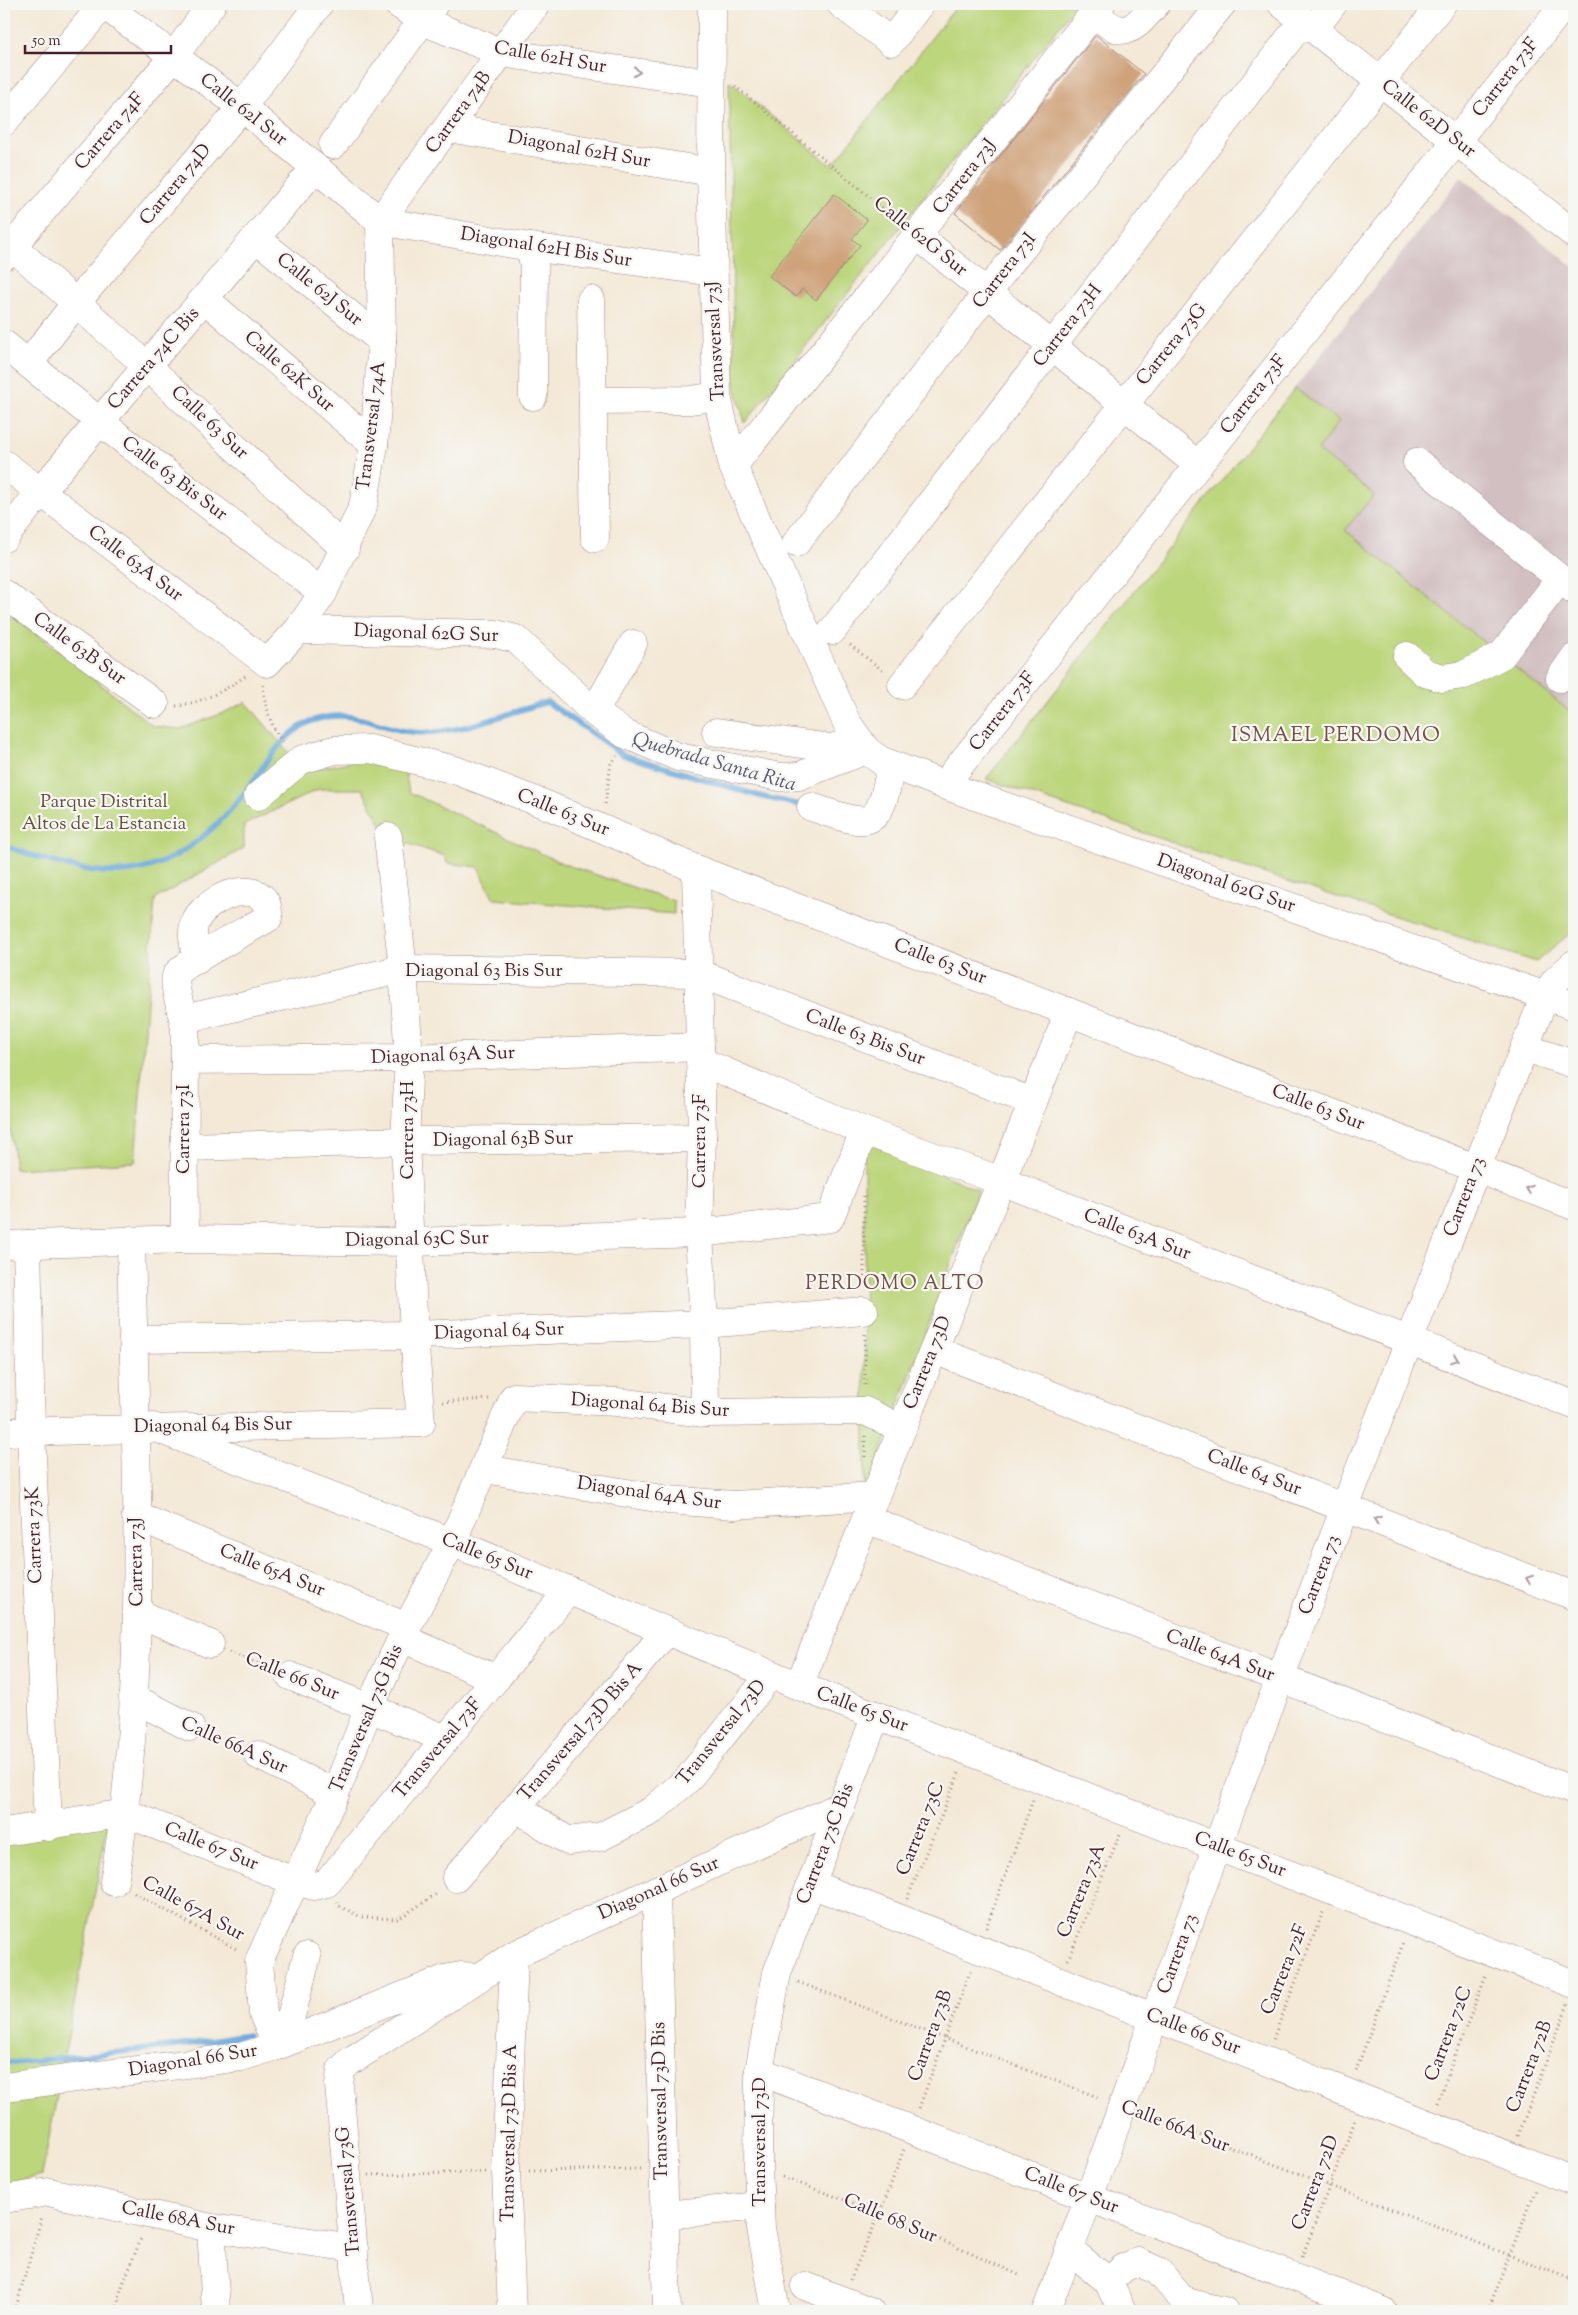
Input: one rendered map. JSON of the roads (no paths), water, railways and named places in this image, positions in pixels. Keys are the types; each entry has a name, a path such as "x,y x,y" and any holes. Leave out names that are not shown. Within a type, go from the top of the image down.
{"street":[{"name":"Calle 62I Sur","path":"103,4 242,107 380,221"},
{"path":"4,122 103,4"},
{"name":"Carrera 74F","path":"6,247 174,56 212,4"},
{"name":"Carrera 74D","path":"29,363 75,304 242,107 319,4"},
{"name":"Calle 62H Sur","path":"398,4 428,12 502,53 711,75"},
{"name":"Carrera 74B","path":"380,221 536,4"},
{"path":"842,4 891,42 920,4"},
{"path":"1098,8 1107,25 1124,30 1134,28 1156,4"},
{"name":"Carrera 73I","path":"796,543 988,292 1222,4"},
{"name":"Calle 62D Sur","path":"1282,4 1574,234"},
{"name":"Carrera 73H","path":"832,631 1052,346 1309,25 1333,4"},
{"name":"Carrera 73G","path":"902,685 1442,4"},
{"name":"Carrera 73F","path":"944,785 1565,4"},
{"name":"Transversal 73J","path":"707,8 711,75 711,172 717,396 733,466 846,721 874,754"},
{"name":"Carrera 73J","path":"733,466 1098,8"},
{"path":"332,145 428,12"},
{"name":"Diagonal 62H Sur","path":"448,128 711,172"},
{"name":"Carrera 74C Bis","path":"4,538 40,492 304,181"},
{"name":"Diagonal 62H Bis Sur","path":"380,221 530,247 713,272"},
{"name":"Transversal 74A","path":"267,663 298,630 323,593 345,549 363,506 374,445 382,341 380,221"},
{"name":"Calle 62G Sur","path":"918,236 1198,465"},
{"name":"Calle 62J Sur","path":"256,238 382,341"},
{"name":"Calle 63 Sur","path":"6,247 147,366 345,549"},
{"path":"530,247 534,265 533,396"},
{"name":"Calle 62K Sur","path":"205,299 374,445"},
{"path":"591,300 595,538"},
{"name":"Calle 63 Bis Sur","path":"4,344 100,422 323,593"},
{"path":"593,401 691,400 717,396"},
{"path":"1407,656 1425,673 1442,678 1464,675 1502,655 1567,584 1417,462"},
{"name":"Calle 63A Sur","path":"4,464 267,663"},
{"name":"Calle 63B Sur","path":"4,594 155,704"},
{"name":"Diagonal 62G Sur","path":"298,630 496,634 516,639 594,712 625,734 678,757 780,777 798,776 874,754 944,785 1574,1006"},
{"path":"594,712 632,644"},
{"path":"716,732 874,754 883,802 876,815 867,821 855,821 811,807"},
{"name":"Calle 63 Sur","path":"258,796 301,760 334,750 370,749 455,770 549,806 696,869 1574,1206"},
{"name":"Carrera 73H","path":"388,837 403,969 409,1058 405,1141 414,1335 421,1413"},
{"name":"Carrera 73F","path":"696,869 702,1138 699,1232 704,1324 705,1413"},
{"name":"Carrera 73I","path":"185,1239 184,1020 175,984 175,975 180,969 197,960"},
{"name":"Carrera 73","path":"1046,2311 1090,2198 1217,1846 1476,1168 1545,996 1555,981 1574,964"},
{"name":"Diagonal 63 Bis Sur","path":"184,1020 403,969 698,974"},
{"name":"Calle 63 Bis Sur","path":"698,974 1033,1102"},
{"name":"Carrera 73D","path":"799,1686 1068,1012"},
{"path":"1525,1048 1574,1064"},
{"name":"Calle 63A Sur","path":"700,1054 864,1131 1001,1181 1574,1405"},
{"name":"Diagonal 63A Sur","path":"185,1060 700,1054"},
{"name":"Diagonal 63C Sur","path":"15,1244 185,1239 411,1242 699,1232 830,1218 864,1131"},
{"name":"Diagonal 63B Sur","path":"184,1147 405,1141 702,1138"},
{"name":"Carrera 73J","path":"114,1882 126,1813 138,1613 136,1516 144,1427 133,1339 131,1240"},
{"name":"Carrera 73K","path":"15,1244 31,1431 48,1827"},
{"name":"Diagonal 64 Sur","path":"133,1339 414,1335 704,1324 864,1311"},
{"name":"Calle 64 Sur","path":"934,1350 1574,1596"},
{"name":"Diagonal 64 Bis Sur","path":"514,1398 617,1402 705,1413 865,1411 902,1429"},
{"name":"Transversal 73G Bis","path":"285,2042 263,2014 259,1961 335,1794 369,1708 405,1632 452,1542 514,1398"},
{"name":"Diagonal 64 Bis Sur","path":"4,1432 421,1413"},
{"name":"Calle 65 Sur","path":"144,1427 452,1542 799,1686 1411,1921 1495,1954 1573,1990"},
{"name":"Diagonal 64A Sur","path":"484,1469 668,1500 734,1505 870,1507"},
{"name":"Calle 64A Sur","path":"870,1507 1280,1680 1574,1791"},
{"name":"Calle 65A Sur","path":"136,1516 405,1632 496,1679"},
{"name":"Transversal 73F","path":"296,1882 316,1886 327,1883 569,1590"},
{"path":"138,1613 210,1644"},
{"name":"Transversal 73D Bis A","path":"456,1878 668,1631"},
{"name":"Transversal 73D","path":"516,1808 568,1841 600,1837 653,1810 688,1779 771,1674"},
{"name":"Calle 66 Sur","path":"290,1676 446,1739"},
{"name":"Calle 66A Sur","path":"133,1698 190,1727"},
{"name":"Carrera 73C Bis","path":"777,1973 876,1715"},
{"name":"Calle 66A Sur","path":"258,1755 335,1794"},
{"name":"Diagonal 66 Sur","path":"341,2070 349,2062 514,1955 841,1806"},
{"path":"4,1832 48,1827 126,1813"},
{"name":"Calle 67 Sur","path":"126,1813 296,1882"},
{"name":"Calle 66 Sur","path":"811,1884 1574,2181"},
{"name":"Transversal 73D Bis","path":"656,1890 667,2311"},
{"name":"Transversal 73D Bis A","path":"512,2311 506,2172 514,1955"},
{"path":"285,2042 307,1956"},
{"name":"Transversal 73D","path":"777,1973 759,2071 758,2168 761,2228 780,2310"},
{"name":"Diagonal 66 Sur","path":"12,2086 241,2057 285,2042 445,1979 461,1976 481,1978"},
{"name":"Transversal 73G","path":"341,2070 339,2085 359,2311"},
{"name":"Calle 67 Sur","path":"759,2071 1383,2311"},
{"name":"Calle 68A Sur","path":"4,2199 49,2192 210,2228 354,2248"},
{"path":"664,2215 760,2206"},
{"path":"210,2228 216,2311"},
{"path":"1070,2250 1108,2281 1122,2311"},
{"path":"1108,2281 1125,2267 1138,2262 1158,2271 1190,2307 1224,2311"},
{"path":"805,2286 870,2311"}],"waterway":[{"name":"Quebrada Santa Rita","path":"4,846 77,868 107,872 143,869 181,852 215,826 244,794 276,749 292,733 311,721 334,716 346,716 399,730 427,733 462,728 547,702 623,755 763,797 805,806"},
{"path":"4,2062 14,2063 169,2047 248,2035"}],"district":[{"name":"ISMAEL PERDOMO","path":"1336,736"},
{"name":"PERDOMO ALTO","path":"895,1284"}],"park label":[{"name":"Parque Distrital Altos de La Estancia","path":"104,813"}]}
